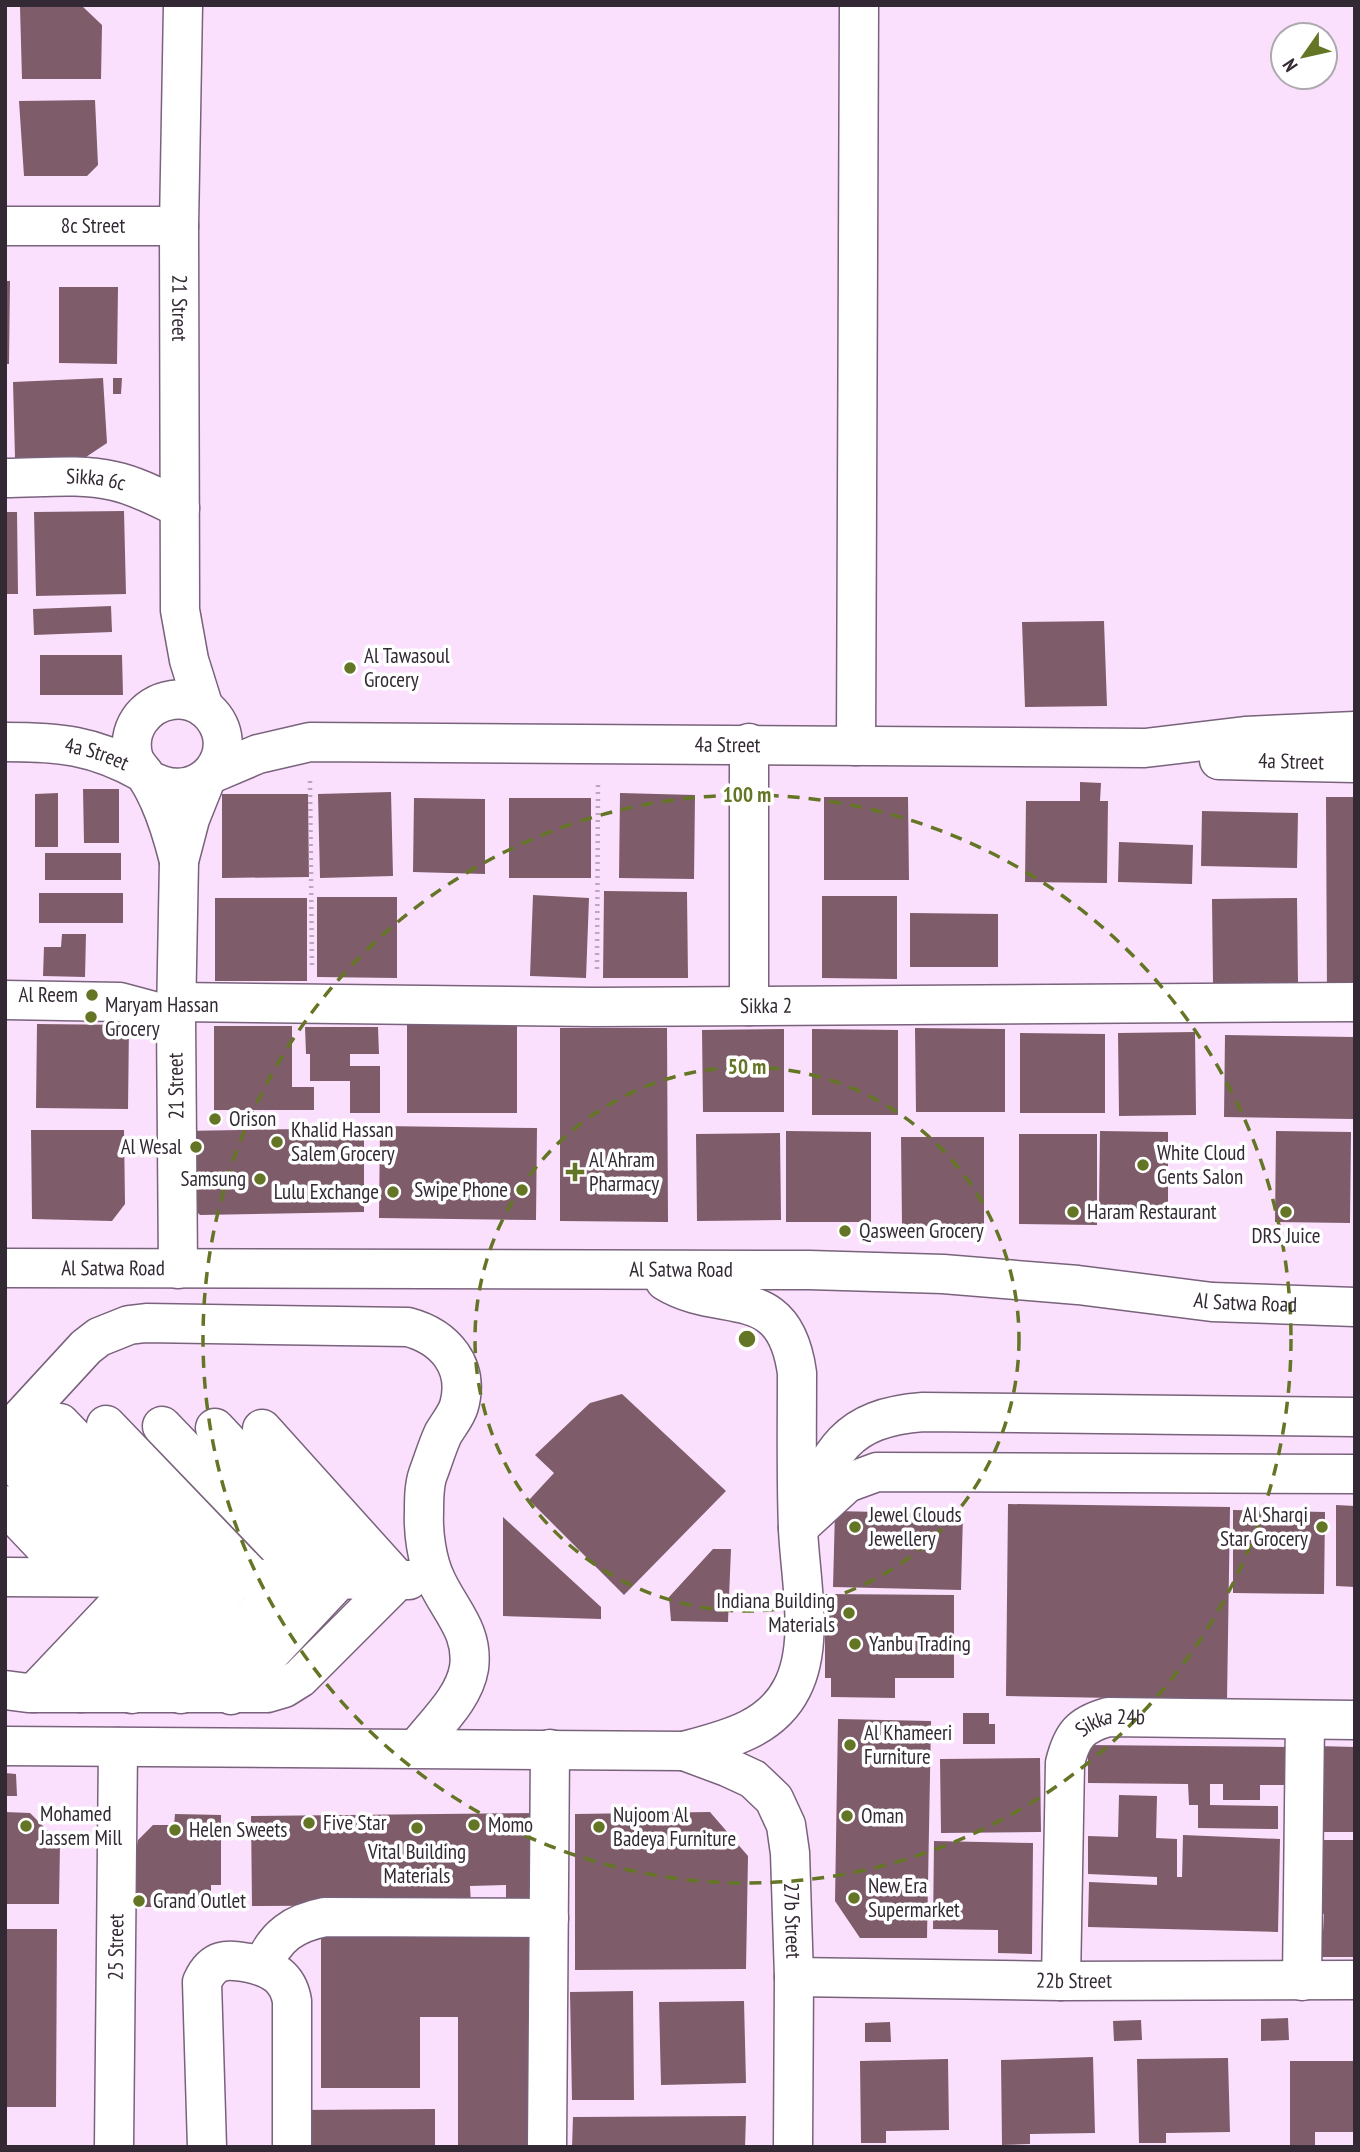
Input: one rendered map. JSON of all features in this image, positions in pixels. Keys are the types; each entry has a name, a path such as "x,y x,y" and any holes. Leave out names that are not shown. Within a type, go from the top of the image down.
{"street":[{"name":"21 Street","path":"183,5 179,226 180,610 189,660 205,709"},
{"path":"856,746 859,5"},
{"name":"8c Street","path":"5,226 179,226"},
{"name":"Sikka 6c","path":"5,478 81,477 115,481 148,492 180,508"},
{"name":"21 Street","path":"140,717 162,675 180,610"},
{"path":"178,699 191,701 205,709 215,719 222,741 218,764 209,776 184,788 171,789 145,775 135,760 132,746 133,732 140,717 152,706 178,699"},
{"name":"4a Street","path":"205,709 268,732 310,742"},
{"name":"4a Street","path":"51,742 96,732 140,717"},
{"name":"4a Street","path":"209,776 258,754 310,742 750,743 1145,748 1258,735 1355,731"},
{"name":"4a Street","path":"5,742 51,742 98,752 145,775"},
{"path":"749,1006 750,743"},
{"name":"4a Street","path":"1145,748 1215,760 1355,763"},
{"name":"21 Street","path":"145,775 166,819 179,862"},
{"name":"21 Street","path":"177,1269 176,1009 179,862 190,819 209,776"},
{"name":"Sikka 2","path":"5,1000 120,1002 176,1009 312,1004 596,1007 1355,1002"},
{"name":"Al Satwa Road","path":"5,1268 809,1270 943,1274 1078,1285 1212,1302 1355,1307"},
{"path":"5,1746 684,1751 738,1737 768,1718 792,1689 804,1655 798,1528 797,1373 794,1353 786,1335 774,1319 757,1307 737,1300 695,1295 648,1271"},
{"path":"239,1579 11,1438 86,1347 113,1329 129,1325 408,1327 437,1339 457,1363 461,1394 458,1409 443,1435 427,1478 424,1515 428,1556 436,1580 461,1620 470,1653 468,1670 455,1701 417,1748"},
{"path":"798,1528 823,1469 841,1444 864,1426 892,1415 923,1412 1355,1417"},
{"path":"60,1423 239,1579"},
{"path":"106,1425 239,1579"},
{"path":"162,1426 239,1579"},
{"path":"215,1428 239,1579 231,1695"},
{"path":"262,1430 398,1580"},
{"path":"798,1528 847,1483 877,1472 1355,1474"},
{"path":"5,1505 73,1577"},
{"path":"5,1577 436,1580"},
{"path":"20,1692 239,1579"},
{"path":"81,1693 239,1579"},
{"path":"132,1694 239,1579"},
{"path":"181,1694 239,1579"},
{"path":"20,1692 231,1695 267,1693 284,1688 300,1678 398,1580"},
{"name":"Sikka 24b","path":"1061,1981 1065,1763 1069,1746 1078,1732 1092,1722 1108,1717 1355,1720"},
{"path":"1302,1981 1305,1720"},
{"name":"25 Street","path":"114,2147 118,1747"},
{"path":"547,2147 550,1749"},
{"name":"27b Street","path":"684,1751 753,1779 774,1799 786,1825 790,1853 794,1977 793,2147"},
{"path":"263,1966 269,1951 280,1937 308,1920 325,1917 549,1917"},
{"path":"207,2147 202,1982 206,1972 224,1960 274,1970 290,1989 292,2147"},
{"name":"22b Street","path":"794,1977 1061,1981 1355,1980"}],"path":[{"path":"310,742 312,1004"},
{"path":"596,1007 598,742"}],"building":[{"path":"81,5 102,25 101,79 22,79 20,7"},
{"path":"95,100 98,165 87,176 24,176 19,101"},
{"path":"5,281 10,281 9,364 5,364"},
{"path":"59,287 118,287 117,364 59,363"},
{"path":"103,378 107,443 86,457 15,458 13,382"},
{"path":"113,378 122,378 121,394 113,394"},
{"path":"124,511 126,594 36,596 34,512"},
{"path":"5,512 17,512 18,594 5,594"},
{"path":"111,606 112,632 34,635 33,609"},
{"path":"1104,621 1107,706 1025,707 1022,622"},
{"path":"40,655 122,655 123,695 40,695"},
{"path":"1080,782 1101,783 1100,801 1108,801 1107,883 1025,882 1026,801 1080,801"},
{"path":"83,789 119,789 119,843 84,843"},
{"path":"391,792 393,876 320,878 318,794"},
{"path":"58,793 58,847 35,847 35,794"},
{"path":"620,793 695,795 694,879 619,878"},
{"path":"222,794 308,794 309,877 222,878"},
{"path":"824,797 908,797 909,880 824,880"},
{"path":"1326,797 1355,797 1355,997 1327,997"},
{"path":"414,798 485,799 485,874 413,872"},
{"path":"509,798 591,798 591,878 509,878"},
{"path":"1202,811 1298,813 1297,868 1201,866"},
{"path":"1119,842 1193,845 1192,884 1118,882"},
{"path":"45,853 121,853 121,880 45,880"},
{"path":"604,891 687,892 688,978 603,978"},
{"path":"39,893 123,893 123,923 39,923"},
{"path":"533,895 589,898 586,978 530,976"},
{"path":"822,896 897,896 897,979 822,978"},
{"path":"317,897 397,897 397,978 317,977"},
{"path":"215,898 307,898 307,981 215,981"},
{"path":"1297,898 1298,984 1213,984 1212,899"},
{"path":"910,913 998,914 998,967 910,967"},
{"path":"62,934 86,934 85,977 43,976 44,947 61,947"},
{"path":"407,1023 517,1023 517,1113 407,1113"},
{"path":"37,1024 129,1025 128,1109 36,1108"},
{"path":"214,1026 292,1026 292,1087 314,1087 314,1110 214,1110"},
{"path":"305,1027 378,1027 379,1054 350,1054 350,1066 380,1066 380,1113 350,1113 350,1081 310,1081 310,1054 306,1054"},
{"path":"560,1028 667,1028 668,1222 560,1221"},
{"path":"915,1028 1005,1029 1005,1112 916,1112"},
{"path":"784,1029 784,1112 703,1112 702,1030"},
{"path":"812,1029 898,1030 898,1115 812,1115"},
{"path":"1195,1032 1196,1115 1119,1116 1118,1033"},
{"path":"1020,1033 1105,1034 1105,1113 1020,1113"},
{"path":"1225,1035 1354,1037 1353,1119 1224,1117"},
{"path":"380,1126 537,1128 536,1220 379,1218"},
{"path":"364,1128 364,1212 200,1215 183,1198 182,1131"},
{"path":"31,1130 124,1130 125,1204 112,1221 32,1219"},
{"path":"786,1131 871,1132 871,1222 786,1222"},
{"path":"1100,1131 1168,1132 1168,1209 1099,1208"},
{"path":"1276,1131 1351,1132 1350,1223 1275,1222"},
{"path":"780,1133 781,1220 697,1221 696,1134"},
{"path":"1019,1134 1097,1134 1097,1225 1019,1224"},
{"path":"901,1137 984,1137 984,1226 902,1226"},
{"path":"622,1394 726,1491 624,1595 529,1500 554,1473 535,1455 590,1403"},
{"path":"1008,1504 1230,1507 1227,1700 1006,1696"},
{"path":"1336,1505 1355,1506 1355,1587 1336,1586"},
{"path":"1233,1510 1325,1512 1324,1594 1233,1593"},
{"path":"835,1511 963,1514 961,1590 833,1587"},
{"path":"503,1517 601,1607 601,1619 503,1616"},
{"path":"713,1549 731,1549 728,1622 671,1621 669,1597"},
{"path":"825,1594 954,1595 954,1678 895,1678 895,1698 831,1697 831,1678 825,1678"},
{"path":"963,1713 989,1713 989,1724 995,1724 995,1744 963,1744"},
{"path":"838,1719 931,1721 927,1938 860,1938 835,1901"},
{"path":"1088,1745 1287,1747 1287,1785 1260,1785 1260,1800 1223,1800 1223,1784 1210,1784 1210,1805 1278,1806 1278,1829 1198,1828 1198,1805 1189,1805 1188,1784 1088,1783"},
{"path":"1317,1746 1355,1747 1355,1832 1317,1832"},
{"path":"1040,1758 1041,1832 941,1833 940,1759"},
{"path":"5,1773 16,1774 17,1796 5,1796"},
{"path":"1119,1795 1157,1796 1156,1838 1177,1839 1177,1877 1182,1877 1183,1835 1280,1839 1278,1932 1088,1927 1089,1882 1157,1885 1157,1877 1088,1874 1088,1836 1118,1837"},
{"path":"5,1812 30,1813 60,1843 59,1904 5,1904"},
{"path":"710,1812 748,1856 746,1969 575,1970 575,1814"},
{"path":"540,1813 542,1905 506,1906 506,1885 470,1886 471,1905 252,1906 251,1816"},
{"path":"175,1814 221,1815 221,1885 211,1885 211,1907 125,1907 138,1840 153,1825 174,1825"},
{"path":"1323,1840 1355,1840 1355,1957 1319,1957 1319,1933 1323,1932 1324,1914 1305,1914 1305,1883 1323,1883"},
{"path":"934,1841 1033,1843 1032,1954 998,1953 998,1930 933,1929"},
{"path":"5,1929 57,1929 56,2107 5,2107"},
{"path":"321,1932 540,1933 540,2147 458,2147 458,2017 420,2017 420,2088 321,2088"},
{"path":"633,1991 634,2100 572,2100 570,1992"},
{"path":"744,2001 746,2083 661,2085 659,2002"},
{"path":"1288,2018 1289,2040 1261,2041 1261,2019"},
{"path":"1141,2020 1142,2040 1114,2041 1113,2021"},
{"path":"890,2022 891,2042 865,2042 865,2023"},
{"path":"1093,2057 1095,2133 1030,2134 1030,2144 1002,2145 1001,2060"},
{"path":"1228,2058 1230,2132 1166,2133 1166,2143 1139,2143 1137,2059"},
{"path":"948,2059 949,2130 886,2131 886,2143 861,2143 860,2061"},
{"path":"1290,2061 1355,2061 1355,2132 1315,2132 1315,2145 1290,2145"},
{"path":"435,2109 435,2147 301,2147 301,2110"},
{"path":"746,2116 745,2147 572,2147 573,2117"}],"place":[{"name":"Al Tawasoul Grocery","path":"350,668"},
{"name":"Al Reem","path":"92,995"},
{"name":"Maryam Hassan Grocery","path":"91,1017"},
{"name":"Orison","path":"215,1119"},
{"name":"Khalid Hassan Salem Grocery","path":"277,1142"},
{"name":"Al Wesal","path":"196,1147"},
{"name":"White Cloud Gents Salon","path":"1143,1165"},
{"name":"Al Ahram Pharmacy","path":"575,1172"},
{"name":"Samsung","path":"260,1179"},
{"name":"Swipe Phone","path":"522,1190"},
{"name":"Lulu Exchange","path":"393,1192"},
{"name":"Haram Restaurant","path":"1073,1212"},
{"name":"DRS Juice","path":"1286,1212"},
{"name":"Qasween Grocery","path":"845,1231"},
{"name":"Jewel Clouds Jewellery","path":"855,1527"},
{"name":"Al Sharqi Star Grocery","path":"1322,1527"},
{"name":"Indiana Building Materials","path":"849,1613"},
{"name":"Yanbu Trading","path":"855,1644"},
{"name":"Al Khameeri Furniture","path":"850,1745"},
{"name":"Oman","path":"847,1816"},
{"name":"Five Star","path":"309,1823"},
{"name":"Momo","path":"474,1825"},
{"name":"Mohamed Jassem Mill","path":"26,1826"},
{"name":"Nujoom Al Badeya Furniture","path":"599,1827"},
{"name":"Vital Building Materials","path":"417,1828"},
{"name":"Helen Sweets","path":"175,1830"},
{"name":"New Era Supermarket","path":"854,1898"},
{"name":"Grand Outlet","path":"139,1901"}]}
